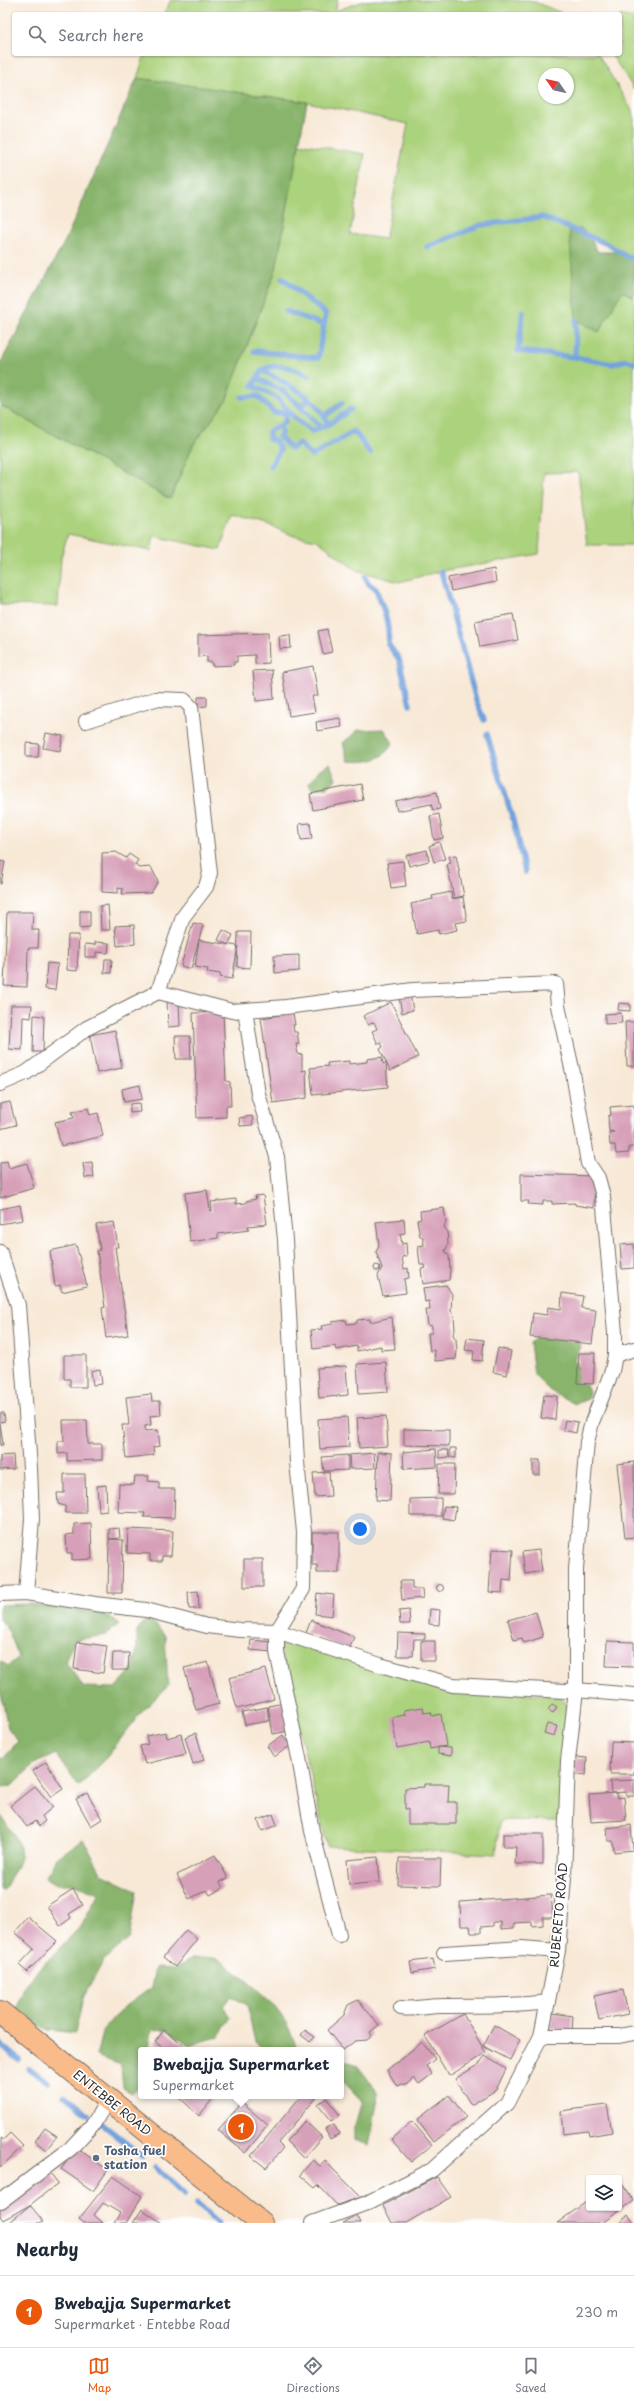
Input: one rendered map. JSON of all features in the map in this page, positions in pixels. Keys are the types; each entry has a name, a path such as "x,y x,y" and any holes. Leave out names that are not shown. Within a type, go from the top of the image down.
{"main road":[{"name":"ENTEBBE ROAD","path":"0,2012 261,2223"}],"street":[{"path":"86,721 155,699 184,700 191,707 210,873 206,887 183,917 158,992"},
{"name":"RUBERETO ROAD","path":"245,1010 413,990 556,984 558,1006 573,1073 588,1163 598,1178 603,1196 615,1355 612,1371 592,1422 587,1442 576,1569 576,1690 568,1761 564,1878 558,1951 541,2036 507,2103 432,2170 367,2203 312,2223"},
{"path":"0,1084 26,1073 87,1028 158,992 220,1009 245,1010 258,1094 276,1157 285,1240 297,1462 304,1532 303,1589 277,1631 277,1652 299,1758 312,1831 339,1935"},
{"path":"0,1252 18,1305 22,1352 31,1512 26,1593"},
{"path":"615,1355 634,1349"},
{"path":"0,1594 26,1593 95,1604 146,1610 207,1626 240,1630 277,1631 380,1665 453,1685 564,1692 576,1690 634,1695"},
{"path":"444,1953 522,1948 558,1951"},
{"path":"401,2008 413,2010 433,2006 521,2006 548,2002"},
{"path":"541,2036 619,2036 634,2033"},
{"path":"0,2202 70,2149 94,2123 108,2099"}],"green space":[{"path":"171,0 338,0 335,11 364,1 375,0 530,0 559,12 165,12"},
{"path":"622,15 634,18 634,89 612,56 622,56"},
{"path":"144,56 599,56 634,114 634,257 589,236 581,229 622,291 634,297 634,545 587,545 578,472 544,473 539,554 441,571 399,582 356,570 317,540 294,536 268,525 232,515 220,550 154,536 151,551 68,534 61,557 58,606 0,605 0,405 170,499 193,445 226,401 276,269 299,143 365,154 350,234 385,239 408,124 307,102 137,78"},
{"path":"137,78 307,102 276,269 226,401 193,445 170,499 0,405 0,364 65,241"},
{"path":"569,228 581,229 589,236 598,252 624,252 634,257 634,297 622,291 599,332 576,320"},
{"path":"384,729 393,743 384,754 374,760 362,762 348,761 343,743 358,730"},
{"path":"330,764 336,779 328,787 312,789 309,783 320,769"},
{"path":"573,1334 581,1347 574,1360 589,1391 588,1399 575,1404 550,1391 534,1374 530,1343 538,1335"},
{"path":"29,1604 105,1614 119,1624 106,1635 74,1640 65,1662 84,1687 115,1688 128,1675 132,1669 136,1655 137,1630 149,1617 165,1636 168,1686 139,1715 103,1762 79,1786 56,1754 34,1764 12,1786 0,1787 0,1758 3,1759 18,1741 8,1728 0,1689 0,1661 8,1666 19,1657 9,1632 0,1620 0,1605"},
{"path":"278,1640 454,1688 559,1696 568,1704 561,1821 500,1820 496,1854 327,1846"},
{"path":"0,1815 15,1836 19,1844 20,1851 20,1859 4,1890 0,1889"},
{"path":"83,1839 102,1874 137,1891 129,1939 104,1960 83,1998 75,2033 48,2030 15,2013 26,1983 82,1925 99,1893 72,1884 55,1884 45,1878 57,1858"},
{"path":"216,1957 252,1985 264,1996 283,2019 291,2032 296,2047 261,2047 255,2042 247,2005 231,1996 223,2006 231,2018 218,2037 189,2045 167,2029 152,2030 149,2047 138,2047 138,2088 132,2093 123,2088 121,2065 96,2056 103,2029 122,2009 151,1988 155,1968 174,1969 192,1959"},
{"path":"344,2061 356,2064 379,2093 369,2146 355,2139 355,2125 362,2101 344,2082"}],"building":[{"path":"494,569 496,582 451,591 448,578"},
{"path":"513,614 518,640 480,647 475,621"},
{"path":"327,629 332,652 323,654 318,631"},
{"path":"268,633 269,663 255,664 255,655 237,656 237,662 234,662 234,665 212,666 212,662 207,662 207,656 198,657 198,635"},
{"path":"290,635 291,648 280,649 279,636"},
{"path":"313,666 318,696 312,696 315,712 289,716 282,672"},
{"path":"272,670 274,699 256,701 253,671"},
{"path":"198,697 207,697 207,706 198,707"},
{"path":"340,718 342,727 317,731 316,722"},
{"path":"46,733 63,736 60,751 43,748"},
{"path":"26,743 39,744 38,757 26,757"},
{"path":"360,784 363,800 313,810 310,794"},
{"path":"437,792 440,809 433,810 431,804 397,811 395,801"},
{"path":"439,814 443,838 434,840 430,816"},
{"path":"310,823 312,839 301,840 299,824"},
{"path":"439,842 445,859 434,862 429,846"},
{"path":"427,850 429,861 409,866 406,855"},
{"path":"116,852 126,858 129,854 138,860 135,865 139,868 151,867 158,881 151,893 122,894 123,889 118,888 118,893 102,892 102,853"},
{"path":"456,855 464,896 454,898 447,864 451,863 449,856"},
{"path":"0,861 5,862 1,884 0,884"},
{"path":"403,861 406,886 391,888 387,863"},
{"path":"451,892 452,899 463,897 467,921 455,923 457,930 439,934 438,930 417,934 411,904 433,899 432,896"},
{"path":"108,905 110,930 101,930 100,906"},
{"path":"80,911 90,911 90,927 80,928"},
{"path":"7,912 33,912 32,930 39,930 38,948 28,948 27,987 4,986"},
{"path":"193,923 203,925 191,969 181,966"},
{"path":"134,925 135,944 117,946 115,926"},
{"path":"223,930 233,935 228,945 218,940"},
{"path":"238,932 251,932 250,968 237,967"},
{"path":"68,935 79,935 77,971 67,970"},
{"path":"199,940 238,946 232,979 220,977 221,974 207,972 208,969 195,967"},
{"path":"95,942 109,943 108,953 96,952 96,957 85,957 85,944 95,945"},
{"path":"299,955 299,971 275,973 274,956"},
{"path":"105,959 112,959 111,973 104,973"},
{"path":"47,963 58,964 55,990 45,989"},
{"path":"410,994 413,1010 402,1013 399,997"},
{"path":"167,1000 179,1000 180,1026 168,1027"},
{"path":"391,1002 418,1057 390,1071 380,1049 383,1047 381,1043 378,1044 372,1031 377,1029 374,1022 368,1025 363,1016"},
{"path":"619,1003 630,1004 630,1011 618,1010"},
{"path":"11,1005 32,1005 31,1018 23,1017 22,1050 9,1049"},
{"path":"223,1012 226,1081 230,1082 231,1106 226,1106 226,1117 197,1118 193,1013"},
{"path":"293,1013 295,1025 293,1025 294,1032 297,1032 299,1044 296,1044 298,1055 302,1054 302,1071 306,1070 307,1098 273,1103 261,1018"},
{"path":"621,1013 622,1023 605,1024 605,1014"},
{"path":"34,1015 44,1016 43,1052 33,1052"},
{"path":"625,1022 634,1022 634,1066 627,1066"},
{"path":"115,1030 122,1068 97,1073 90,1035"},
{"path":"175,1036 190,1036 191,1059 176,1059"},
{"path":"382,1057 383,1064 386,1063 388,1087 313,1095 310,1068 328,1066 327,1063 349,1061 349,1064 367,1062 367,1059"},
{"path":"140,1085 142,1099 124,1102 122,1089"},
{"path":"10,1102 16,1125 0,1129 0,1104"},
{"path":"139,1103 140,1112 130,1113 130,1104"},
{"path":"634,1105 634,1147 629,1147 629,1153 616,1154 615,1145 610,1145 609,1132 614,1132 609,1131 608,1116 611,1115 610,1107"},
{"path":"88,1108 90,1115 98,1113 103,1136 61,1146 55,1122 74,1118 72,1112"},
{"path":"252,1116 253,1125 240,1126 239,1118"},
{"path":"7,1161 9,1168 27,1163 34,1188 0,1198 0,1163"},
{"path":"92,1162 94,1177 85,1178 83,1163"},
{"path":"521,1174 595,1176 594,1208 575,1205 575,1203 552,1204 552,1201 543,1201 543,1205 528,1204 529,1201 521,1201"},
{"path":"207,1190 210,1210 212,1211 211,1202 236,1199 236,1204 246,1203 246,1201 256,1199 255,1196 263,1195 267,1224 248,1226 249,1230 218,1234 218,1238 190,1242 185,1193"},
{"path":"20,1205 23,1220 0,1224 0,1209"},
{"path":"444,1208 446,1222 444,1227 447,1231 448,1245 445,1251 449,1256 449,1280 423,1284 421,1269 426,1268 425,1265 420,1265 418,1246 424,1245 423,1237 420,1237 417,1220 421,1219 420,1211"},
{"path":"404,1219 405,1233 400,1234 402,1244 406,1243 407,1256 402,1257 404,1269 408,1268 409,1278 404,1279 406,1293 383,1296 378,1276 382,1268 376,1252 379,1245 376,1222"},
{"path":"114,1222 118,1247 115,1247 128,1335 106,1338 102,1308 105,1307 97,1251 100,1250 96,1225"},
{"path":"634,1244 634,1268 622,1269 620,1245"},
{"path":"76,1245 87,1286 62,1292 60,1285 55,1286 50,1251"},
{"path":"377,1265 380,1268 377,1271 374,1268"},
{"path":"446,1285 452,1294 451,1311 454,1315 455,1330 453,1335 456,1339 456,1359 435,1361 434,1350 430,1351 428,1333 432,1333 432,1326 428,1325 426,1310 430,1310 429,1301 425,1302 423,1288"},
{"path":"562,1293 583,1296 581,1308 596,1310 592,1344 530,1337 533,1313 547,1315 548,1307 561,1309"},
{"path":"392,1317 395,1349 381,1350 381,1346 357,1351 357,1346 336,1350 335,1346 313,1349 311,1330 322,1329 321,1326 333,1324 332,1322 346,1320 347,1324 357,1323 357,1320 370,1319 370,1322"},
{"path":"467,1338 484,1340 482,1361 473,1360 474,1351 465,1350"},
{"path":"498,1348 511,1351 507,1375 493,1372"},
{"path":"579,1353 595,1353 593,1384 577,1383"},
{"path":"64,1355 86,1355 86,1387 70,1387 70,1379 64,1379"},
{"path":"386,1362 388,1392 359,1394 357,1364"},
{"path":"346,1366 348,1395 319,1398 317,1368"},
{"path":"100,1369 102,1384 93,1385 91,1371"},
{"path":"151,1394 152,1401 160,1401 161,1415 150,1416 151,1425 145,1426 145,1431 158,1430 160,1446 153,1447 154,1455 126,1458 122,1425 129,1425 126,1397"},
{"path":"544,1395 557,1396 555,1420 541,1418"},
{"path":"0,1413 4,1413 5,1421 0,1422"},
{"path":"386,1416 388,1446 359,1448 357,1418"},
{"path":"347,1417 349,1447 320,1449 318,1419"},
{"path":"63,1420 87,1420 88,1444 102,1444 102,1460 67,1461 67,1453 58,1454 58,1441 64,1441"},
{"path":"565,1420 578,1422 576,1433 563,1430"},
{"path":"0,1423 3,1445 0,1445"},
{"path":"404,1429 449,1430 449,1446 404,1445"},
{"path":"450,1448 456,1448 456,1458 450,1457"},
{"path":"436,1449 437,1467 404,1469 403,1452"},
{"path":"439,1450 448,1450 449,1457 439,1458"},
{"path":"378,1452 392,1453 390,1501 376,1500"},
{"path":"374,1453 375,1468 350,1469 349,1455"},
{"path":"13,1455 14,1469 0,1470 0,1456"},
{"path":"348,1455 348,1470 324,1471 322,1457"},
{"path":"533,1460 540,1460 540,1475 533,1475"},
{"path":"634,1462 634,1537 625,1538 617,1464"},
{"path":"439,1464 455,1464 454,1494 438,1494"},
{"path":"329,1472 331,1496 315,1497 313,1473"},
{"path":"64,1474 85,1474 86,1513 65,1513 65,1506 58,1504 57,1493 64,1493"},
{"path":"135,1476 149,1476 148,1481 159,1482 159,1489 175,1489 174,1518 144,1517 145,1513 118,1512 119,1484 134,1485"},
{"path":"106,1485 107,1511 99,1512 97,1486"},
{"path":"441,1498 441,1516 410,1516 410,1499"},
{"path":"444,1506 456,1507 454,1520 442,1518"},
{"path":"91,1523 92,1559 72,1560 72,1553 67,1553 66,1535 74,1534 74,1524"},
{"path":"119,1528 120,1538 109,1539 109,1529"},
{"path":"128,1529 173,1531 171,1556 162,1556 162,1561 150,1561 150,1554 127,1553"},
{"path":"312,1532 339,1532 339,1573 317,1573 317,1565 312,1565"},
{"path":"109,1539 123,1540 122,1593 108,1593"},
{"path":"492,1549 513,1550 511,1581 503,1580 502,1593 489,1592"},
{"path":"539,1550 542,1571 525,1574 522,1552"},
{"path":"244,1559 263,1559 263,1587 244,1587"},
{"path":"400,1581 412,1581 412,1589 422,1589 423,1598 402,1600"},
{"path":"440,1585 443,1588 440,1591 437,1588"},
{"path":"198,1591 199,1609 189,1609 188,1592"},
{"path":"317,1593 334,1595 332,1616 315,1614"},
{"path":"430,1609 440,1610 439,1625 429,1624"},
{"path":"409,1610 410,1624 400,1624 399,1611"},
{"path":"536,1612 543,1637 524,1643 522,1638 514,1640 508,1620"},
{"path":"311,1620 354,1637 349,1650 306,1633"},
{"path":"398,1633 425,1634 425,1639 414,1639 413,1656 397,1656"},
{"path":"251,1640 272,1642 272,1652 250,1650"},
{"path":"421,1641 435,1641 435,1661 421,1661"},
{"path":"607,1641 634,1642 634,1667 606,1666"},
{"path":"77,1642 107,1646 103,1673 74,1669"},
{"path":"113,1653 129,1653 128,1670 112,1670"},
{"path":"208,1662 219,1704 196,1710 184,1668"},
{"path":"266,1669 274,1699 237,1709 229,1678"},
{"path":"284,1703 289,1731 273,1734 268,1706"},
{"path":"552,1704 557,1707 553,1713 548,1710"},
{"path":"267,1707 269,1721 245,1725 242,1712"},
{"path":"423,1707 424,1713 431,1712 432,1716 441,1714 446,1746 430,1749 429,1742 397,1748 392,1717 405,1715 404,1710"},
{"path":"547,1724 557,1726 554,1736 544,1733"},
{"path":"166,1732 167,1738 181,1734 186,1754 145,1764 140,1746 148,1744 146,1736"},
{"path":"196,1733 204,1760 193,1764 185,1737"},
{"path":"283,1735 290,1746 274,1757 267,1746"},
{"path":"611,1742 634,1743 634,1774 610,1774"},
{"path":"438,1747 451,1748 451,1756 438,1754"},
{"path":"576,1757 587,1758 586,1775 575,1774"},
{"path":"46,1762 63,1789 51,1797 33,1771"},
{"path":"634,1780 634,1796 626,1796 626,1792 611,1793 610,1781"},
{"path":"424,1784 449,1784 448,1802 456,1802 456,1824 408,1824 408,1809 405,1809 405,1788 424,1787"},
{"path":"35,1786 53,1807 42,1816 45,1821 39,1826 35,1821 27,1827 10,1806"},
{"path":"87,1793 102,1819 91,1826 76,1799"},
{"path":"616,1793 617,1798 624,1797 626,1820 591,1822 589,1795"},
{"path":"273,1814 277,1825 262,1831 258,1820"},
{"path":"631,1825 633,1850 614,1852 613,1841 608,1841 607,1828"},
{"path":"503,1834 543,1834 543,1864 515,1864 516,1847 503,1847"},
{"path":"215,1855 228,1878 220,1882 223,1888 210,1895 207,1890 189,1899 177,1875"},
{"path":"378,1857 380,1882 349,1885 347,1860"},
{"path":"399,1858 441,1858 440,1886 398,1885"},
{"path":"73,1889 83,1905 69,1914 71,1918 60,1926 47,1906"},
{"path":"551,1895 553,1917 543,1917 543,1925 532,1926 532,1922 514,1923 514,1928 501,1929 501,1922 493,1922 493,1926 481,1927 481,1933 471,1933 470,1926 461,1926 460,1902"},
{"path":"28,1917 57,1941 27,1972 19,1965 34,1949 15,1932"},
{"path":"186,1930 197,1939 175,1967 163,1957"},
{"path":"433,1959 435,1969 412,1973 410,1962"},
{"path":"623,1990 628,2014 599,2020 594,1996"},
{"path":"358,2000 379,2025 370,2032 372,2036 367,2040 355,2041 344,2049 344,2047 341,2047 327,2030 344,2015 348,2005"},
{"path":"553,2013 573,2016 572,2032 550,2028"},
{"path":"463,2014 486,2053 449,2076 425,2036"},
{"path":"494,2025 520,2040 510,2060 483,2046"},
{"path":"164,2030 186,2047 162,2047 155,2042"},
{"path":"305,2030 315,2037 310,2042 301,2035"},
{"path":"422,2042 435,2059 426,2066 432,2074 419,2084 414,2078 406,2085 401,2084 397,2086 387,2070"},
{"path":"485,2056 506,2069 496,2090 471,2105 455,2079 479,2064"},
{"path":"449,2095 466,2117 434,2142 417,2120"},
{"path":"181,2099 213,2099 199,2116"},
{"path":"298,2099 315,2099 278,2143 283,2148 266,2168 251,2156"},
{"path":"327,2099 340,2115 332,2121 318,2104"},
{"path":"242,2103 268,2125 245,2153 218,2130"},
{"path":"607,2105 612,2132 589,2136 588,2131 563,2134 561,2111"},
{"path":"305,2121 322,2137 303,2158 286,2141"},
{"path":"412,2121 432,2145 411,2162 391,2139"},
{"path":"334,2124 339,2134 330,2139 325,2129"},
{"path":"45,2128 57,2136 46,2150 35,2141"},
{"path":"10,2133 23,2146 0,2168 0,2138 3,2140"},
{"path":"77,2148 108,2170 93,2191 61,2169"},
{"path":"313,2160 320,2166 325,2161 361,2197 337,2205 318,2185 315,2188 300,2175"},
{"path":"50,2173 58,2183 30,2205 3,2220 0,2216 0,2207"},
{"path":"113,2176 142,2196 126,2223 114,2223 120,2213 103,2203 94,2215 103,2223 84,2223 79,2219"},
{"path":"437,2177 451,2197 406,2223 392,2223 383,2205"},
{"path":"622,2184 634,2201 622,2209"},
{"path":"586,2202 586,2211 619,2211 602,2223 557,2223"},
{"path":"30,2205 43,2221 40,2223 9,2223"},
{"path":"142,2209 162,2223 133,2223"},
{"path":"357,2215 361,2223 343,2223"},
{"path":"628,2215 634,2223 619,2223"}],"waterway":[{"path":"427,247 481,225 543,217 605,243 634,260"},
{"path":"254,351 318,358 326,314 282,278"},
{"path":"286,311 324,325"},
{"path":"523,312 518,351 575,357"},
{"path":"576,320 575,357 612,364 626,360 634,363"},
{"path":"262,370 274,366 280,366 309,376"},
{"path":"328,425 324,415 310,399 301,392 262,370 253,386 276,397 297,420 312,431 328,425 351,409"},
{"path":"258,379 284,391 300,406 309,399"},
{"path":"242,397 258,396 274,413 289,412"},
{"path":"326,415 342,403"},
{"path":"300,406 321,427"},
{"path":"286,414 285,422 279,426 282,432 279,437 292,449 299,443 312,456 354,431 370,453"},
{"path":"270,467 280,450 276,442 269,439 269,431 279,426"},
{"path":"441,571 476,700 484,720"},
{"path":"365,577 369,584 376,589 387,623 389,637 388,644 399,659 410,705"},
{"path":"487,734 513,820 525,872"},
{"path":"0,2044 19,2060"},
{"path":"29,2068 48,2082"},
{"path":"64,2095 88,2114"},
{"path":"101,2123 142,2156"},
{"path":"155,2167 184,2194"},
{"path":"196,2203 218,2223"}],"place":[{"name":"Bwebajja Supermarket","path":"241,2127"},
{"name":"Tosha fuel station","path":"96,2158"}]}
